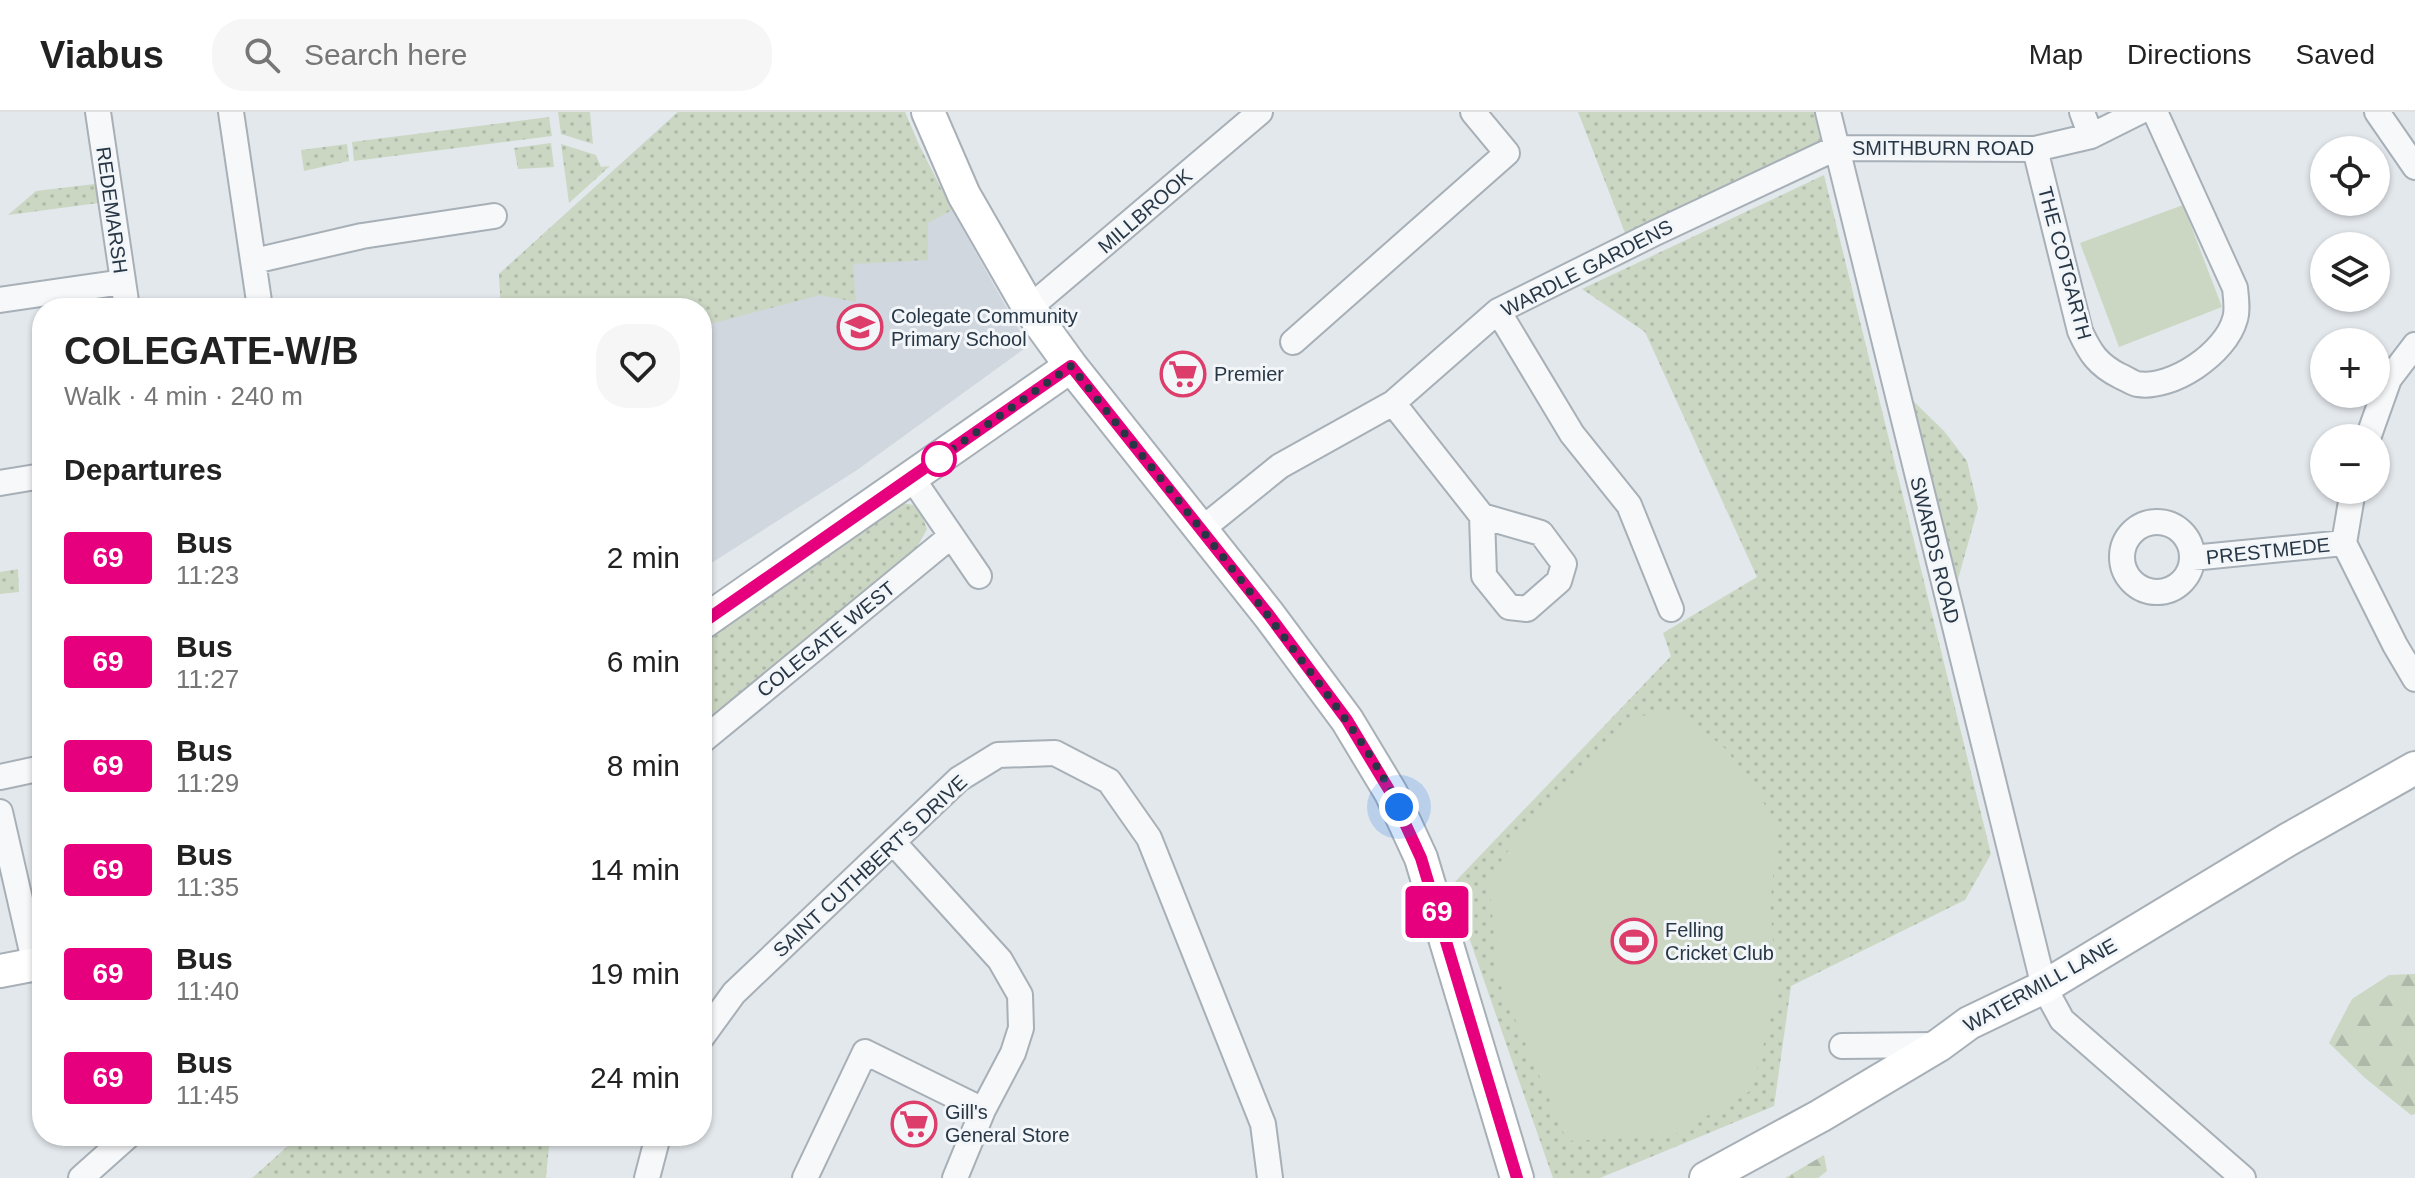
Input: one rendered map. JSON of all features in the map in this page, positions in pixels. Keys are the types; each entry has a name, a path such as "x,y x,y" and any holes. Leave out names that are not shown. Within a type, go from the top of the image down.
{"street":[{"name":"REDEMARSH","path":"98,112 125,298"},
{"path":"231,112 259,298"},
{"path":"928,112 964,195 1029,308 1347,720 1396,802 1421,858 1517,1178"},
{"name":"MILLBROOK","path":"1029,308 1260,112"},
{"path":"1293,342 1507,153 1473,112"},
{"name":"SWARDS ROAD","path":"1828,112 2044,987 2062,1020 2243,1178"},
{"path":"2082,112 2091,136"},
{"name":"SMITHBURN ROAD","path":"1836,148 2035,149 2091,136 2139,112"},
{"name":"THE COTGARTH","path":"2035,149 2080,331 2089,351 2101,366 2136,384 2165,379 2187,372 2212,355 2227,339 2237,316 2235,288 2155,112"},
{"path":"2377,112 2415,167"},
{"name":"WARDLE GARDENS","path":"1202,529 1280,466 1393,403 1498,311 1836,148"},
{"path":"254,261 362,236 494,216"},
{"path":"0,300 123,282"},
{"path":"1498,311 1572,434 1629,505 1671,609"},
{"path":"2373,424 2389,379 2415,345"},
{"path":"712,616 1071,366"},
{"path":"1393,403 1482,516"},
{"path":"0,483 32,478"},
{"path":"912,478 979,576"},
{"path":"2351,504 2344,543 2415,679"},
{"name":"COLEGATE WEST","path":"712,733 950,537"},
{"name":"PRESTMEDE","path":"2192,558 2344,543"},
{"name":"SAINT CUTHBERT'S DRIVE","path":"712,1023 734,993 959,779 998,755 1055,753 1109,781 1149,838 1263,1124 1270,1178"},
{"name":"WATERMILL LANE","path":"1706,1178 1820,1116 1939,1045 1969,1023 2044,987 2276,847 2415,768"},
{"path":"0,777 32,770"},
{"path":"0,812 32,940"},
{"path":"893,842 1000,960 1020,995 1021,1028 1017,1040 955,1178"},
{"path":"0,971 32,965"},
{"path":"1842,1046 1939,1045"},
{"path":"805,1178 865,1052 983,1110"},
{"path":"81,1178 117,1146"},
{"path":"647,1178 655,1146"}],"shaded area":[{"name":"Colegate Community Primary School","path":"678,112 905,112 952,210 1028,346 857,470 712,563 712,298 500,298 499,274"}],"green space":[{"path":"558,112 590,112 593,144 561,134"},
{"path":"678,112 905,112 952,210 928,223 928,260 853,264 856,302 820,295 712,323 712,298 500,298 499,274"},
{"path":"1578,112 1814,112 1821,142 1625,233"},
{"path":"549,117 552,136 354,161 352,142"},
{"path":"551,143 554,167 518,169 514,148"},
{"path":"347,144 349,161 304,171 301,150"},
{"path":"561,144 596,155 601,167 610,166 569,203"},
{"path":"1824,175 1991,854 1965,900 1791,986 1774,1106 1600,1178 1553,1178 1451,886 1671,656 1663,633 1757,577 1645,332 1582,289"},
{"path":"103,183 106,202 8,215 36,191"},
{"path":"2183,205 2222,307 2119,347 2080,243"},
{"path":"1909,397 1944,431 1967,461 1978,508 1955,590"},
{"path":"898,502 918,506 927,529 915,551 712,719 712,628"},
{"path":"18,569 19,592 0,594 0,572"},
{"name":"Felling Cricket Club","path":"1679,712 1726,749 1779,825 1770,903 1777,992 1752,1090 1672,1136 1567,1141 1498,979 1489,879 1526,824 1629,717"},
{"path":"2415,974 2415,1114 2411,1115 2365,1078 2329,1043 2352,999 2389,975"},
{"path":"288,1146 549,1146 546,1178 252,1178"},
{"path":"1824,1155 1827,1171 1818,1178 1785,1178"}],"bus line":[{"name":"69","path":"712,616 1071,366 1269,615 1347,720 1391,793 1421,858 1517,1178"}],"place":[{"name":"Colegate Community Primary School","path":"860,327"},
{"name":"Premier","path":"1183,374"},
{"name":"Felling Cricket Club","path":"1634,941"},
{"name":"Gill's General Store","path":"914,1124"}],"route":[{"path":"939,459 934,462 1071,366 1269,615 1347,720 1399,807"}]}
